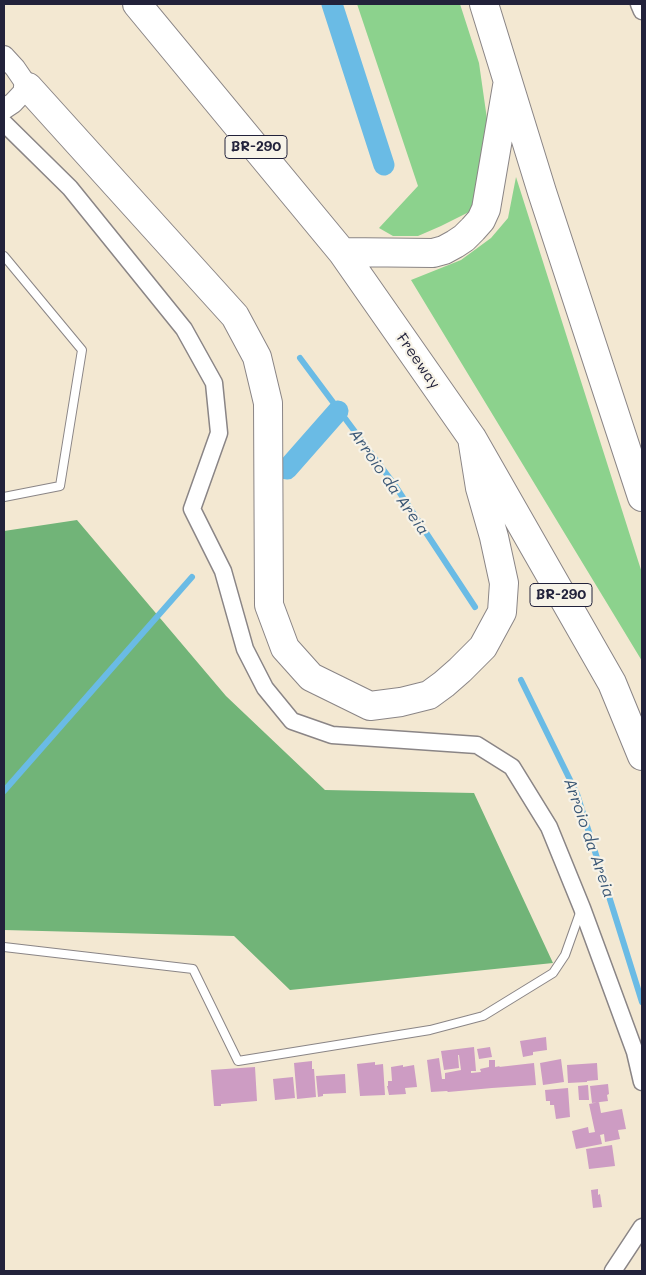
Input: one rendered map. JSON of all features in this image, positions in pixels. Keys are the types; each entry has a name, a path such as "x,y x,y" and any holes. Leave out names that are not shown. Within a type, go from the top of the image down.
{"highway":[{"name":"Freeway","path":"137,4 342,252 472,438 612,683 642,756"},
{"path":"484,4 542,192 642,497"},
{"path":"342,252 433,253 455,244 473,229 481,220 486,209 508,80"},
{"path":"28,87 235,316 257,357 268,402 269,605 285,648 311,677 370,706 401,702 429,695 455,675 483,647 502,612 504,583 494,537 480,488 472,438"}],"street":[{"path":"640,4 642,11"},
{"path":"4,56 28,87 21,96 4,109"},
{"path":"4,123 70,188 184,329 214,383 219,433 192,508 223,571 245,650 265,688 292,721 332,735 477,745 512,767 548,827 582,908 635,1052 642,1082"},
{"path":"613,1271 642,1228"}],"lane":[{"path":"4,256 82,350 60,486 4,497"},
{"path":"4,947 193,969 238,1060 430,1030 483,1016 553,973 565,955 582,908"}],"green space":[{"path":"357,4 460,4 479,63 487,119 485,165 473,210 418,236 393,236 379,228 418,186"},
{"path":"516,177 642,573 642,661 411,280 461,260 491,238 508,218"},
{"path":"77,520 226,696 325,790 474,793 553,963 290,990 234,936 4,930 4,531"}],"building":[{"path":"546,1037 547,1050 533,1052 533,1055 523,1057 520,1041"},
{"path":"474,1047 476,1071 471,1071 471,1073 481,1072 480,1069 489,1067 489,1060 495,1060 495,1067 534,1063 536,1085 431,1092 427,1060 439,1058 442,1079 445,1079 445,1073 461,1070 459,1055 459,1068 444,1070 441,1051"},
{"path":"490,1047 492,1057 479,1059 477,1049"},
{"path":"561,1059 564,1082 543,1085 540,1063"},
{"path":"312,1061 316,1097 297,1099 294,1063"},
{"path":"375,1062 375,1065 383,1064 385,1095 360,1096 357,1064"},
{"path":"597,1063 598,1080 568,1083 567,1065"},
{"path":"403,1065 403,1067 414,1065 417,1087 405,1088 406,1094 389,1095 387,1086 388,1081 392,1081 391,1067"},
{"path":"255,1067 257,1101 214,1106 211,1070"},
{"path":"345,1074 346,1093 323,1094 323,1096 318,1097 316,1076"},
{"path":"293,1077 295,1098 275,1100 273,1079"},
{"path":"608,1084 608,1101 592,1103 590,1086"},
{"path":"588,1085 589,1100 579,1100 578,1086"},
{"path":"568,1088 570,1117 556,1119 554,1105 550,1105 550,1101 546,1101 545,1090"},
{"path":"599,1102 601,1113 622,1109 626,1129 618,1130 620,1139 605,1142 604,1134 600,1135 602,1144 576,1149 572,1131 588,1127 589,1133 595,1132 589,1104"},
{"path":"612,1145 615,1166 589,1169 586,1149"},
{"path":"598,1189 602,1207 593,1208 591,1190"}],"waterway":[{"name":"Arroio da Areia","path":"332,4 384,165"},
{"name":"Arroio da Areia","path":"300,358 394,484 475,607"},
{"path":"287,469 338,411"},
{"path":"4,791 192,577"},
{"name":"Arroio da Areia","path":"521,680 577,794 642,1002"}]}
